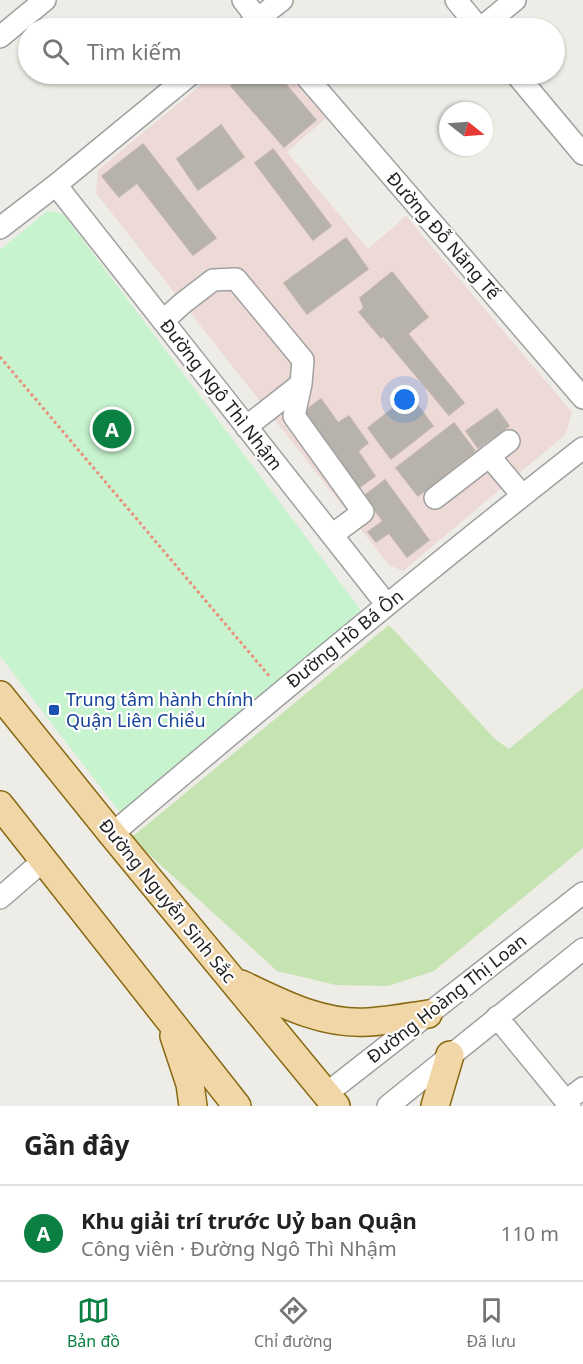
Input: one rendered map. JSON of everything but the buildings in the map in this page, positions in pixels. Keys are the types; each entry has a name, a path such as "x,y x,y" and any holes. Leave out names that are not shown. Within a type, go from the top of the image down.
{"main road":[{"name":"Đường Nguyễn Sinh Sắc","path":"0,695 232,980 324,1102"},
{"path":"0,805 237,1106"},
{"path":"232,980 287,1006 326,1019 367,1023 428,1014"},
{"path":"169,1018 190,1084 193,1106"},
{"path":"435,1106 450,1055"}],"street":[{"path":"23,18 45,0"},
{"path":"243,0 252,18"},
{"path":"263,18 282,0"},
{"path":"456,0 471,18"},
{"path":"492,18 514,0"},
{"path":"0,37 18,22"},
{"path":"0,228 179,84"},
{"name":"Đường Đỗ Năng Tế","path":"313,84 583,398"},
{"path":"525,84 580,144"},
{"name":"Đường Ngô Thì Nhậm","path":"56,185 387,605"},
{"path":"163,321 213,280 236,279 303,360 301,384 294,416 363,512 332,535"},
{"path":"246,427 301,384"},
{"path":"435,498 510,441"},
{"name":"Đường Hồ Bá Ôn","path":"112,834 281,691 583,448"},
{"path":"489,456 522,495"},
{"path":"0,898 44,860"},
{"name":"Đường Hoàng Thị Loan","path":"324,1102 428,1014 583,893"},
{"path":"388,1106 583,949"},
{"path":"497,1017 568,1104 583,1088"}],"path":[{"path":"0,357 281,691"}],"shaded area":[{"path":"202,84 297,84 326,118 287,152 368,249 406,216 572,412 566,434 403,571 389,565 96,193 98,170"}],"green space":[{"path":"47,211 64,215 360,609 360,615 125,814 118,810 0,656 0,250"},
{"path":"389,625 495,739 509,749 583,688 583,848 434,971 388,986 336,985 277,971 131,838"}],"place":[{"name":"Khu giải trí trước Uỷ ban Quận","path":"112,429"},
{"name":"Trung tâm hành chính Quận Liên Chiểu","path":"54,710"}]}
